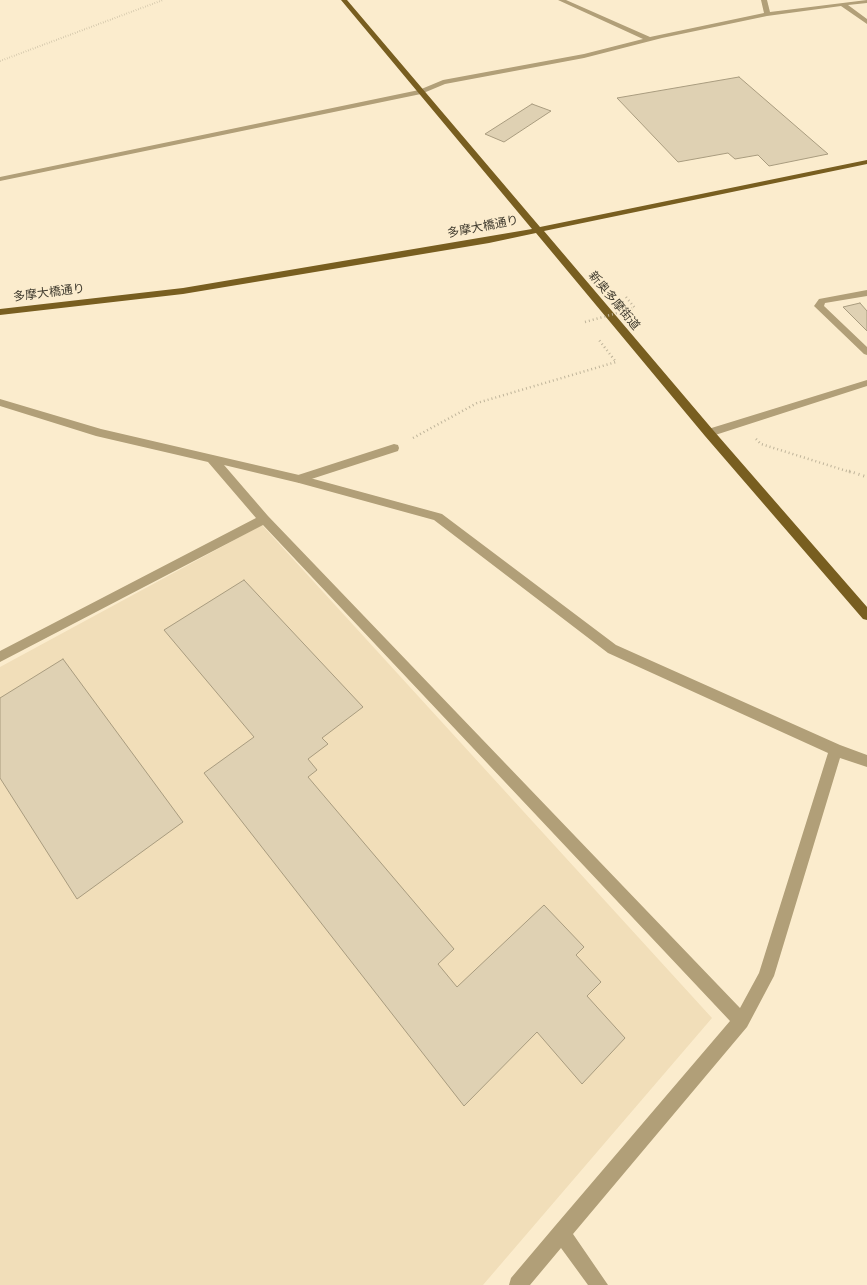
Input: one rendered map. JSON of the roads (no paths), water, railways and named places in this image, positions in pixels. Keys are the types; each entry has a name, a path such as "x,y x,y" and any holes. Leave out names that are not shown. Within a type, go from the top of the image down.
{"main road":[{"name":"新奥多摩街道","path":"344,0 708,433 867,615"},
{"name":"多摩大橋通り","path":"0,312 183,291 264,279 489,240 867,162"},
{"name":"多摩大橋通り","path":"0,303 101,299"}],"street":[{"path":"561,0 650,39"},
{"path":"764,0 767,14"},
{"path":"0,179 421,92 442,82 584,56 650,39 767,14 843,6 867,1"},
{"path":"843,6 867,22"},
{"path":"867,293 822,301 819,306 867,352"},
{"path":"708,433 867,383"},
{"path":"0,402 100,434 299,479 438,517 612,649 836,750 867,761"},
{"path":"299,479 394,448"},
{"path":"211,458 264,519 741,1022"},
{"path":"0,657 264,519"},
{"path":"518,1285 741,1022 766,976 836,750"},
{"path":"561,1232 599,1285"}]}
